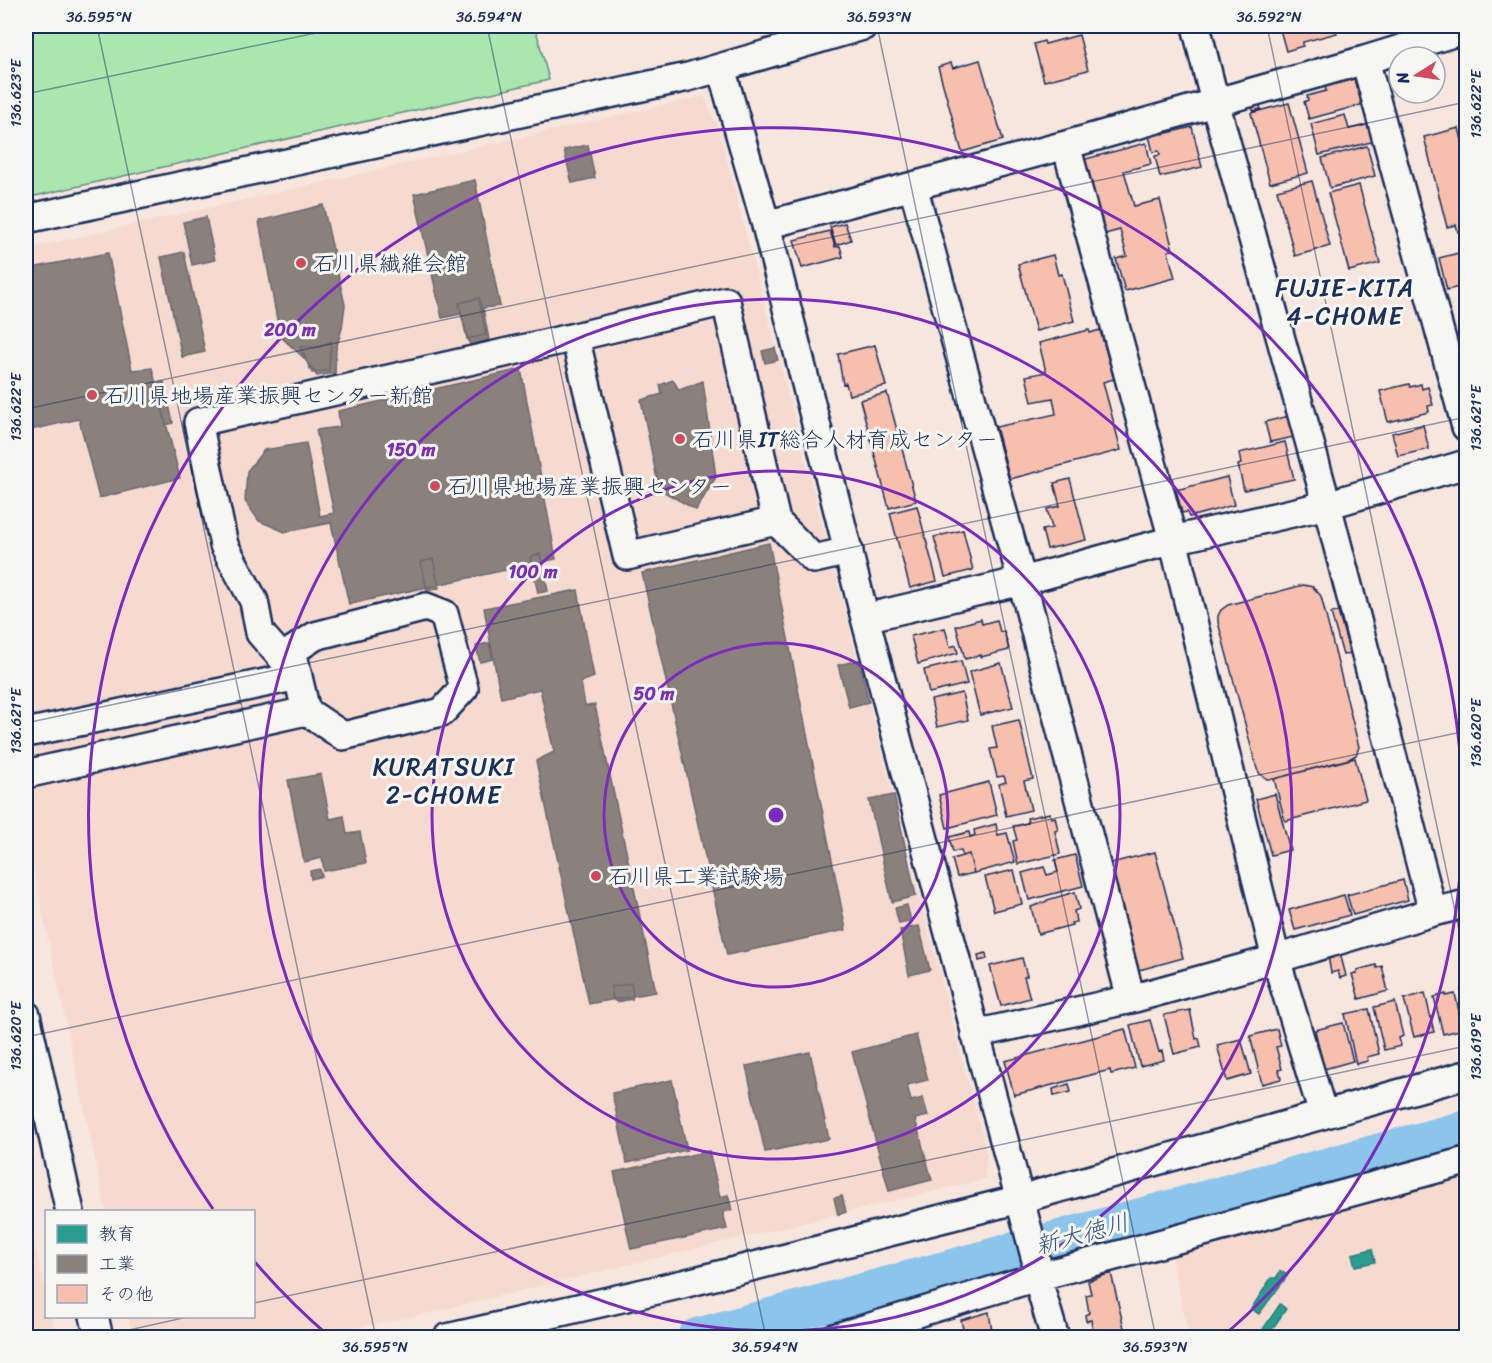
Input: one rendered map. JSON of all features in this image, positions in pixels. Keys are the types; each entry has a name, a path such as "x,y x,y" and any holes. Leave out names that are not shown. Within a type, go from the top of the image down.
{"street":[{"path":"26,219 721,68 863,26"},
{"path":"1196,26 1327,505 1433,912"},
{"path":"766,225 1066,145 1467,29"},
{"path":"1365,60 1467,427"},
{"path":"721,68 766,225 865,618 1055,1338"},
{"path":"1066,145 1173,540 1276,959 1323,1114"},
{"path":"913,186 1022,581 1131,999"},
{"path":"298,676 260,633 254,601 224,545 198,422 726,301 776,521 814,559 849,551"},
{"path":"575,337 627,556 776,521"},
{"path":"865,618 1022,581 1173,540 1327,505 1467,464"},
{"path":"426,607 444,614 464,688 442,712 343,736 306,711 292,651 315,636 426,607"},
{"path":"26,733 298,676"},
{"path":"26,774 306,711"},
{"path":"975,1034 1131,999 1467,904"},
{"path":"26,1015 70,1210"},
{"path":"447,1338 683,1284 1020,1199 1467,1075"},
{"path":"834,1338 1037,1268 1467,1161"},
{"path":"94,1318 99,1338"}],"shaded area":[{"path":"704,96 718,127 987,1154 985,1179 412,1317 307,1337 152,1337 130,1326 128,1318 255,1318 255,1210 106,1210 26,834 26,249"},
{"path":"1466,1172 1466,1337 1189,1337 1171,1255"},
{"path":"26,1203 45,1288 45,1318 52,1318 57,1337 26,1337"}],"green space":[{"path":"26,26 535,26 549,80 26,198"}],"building: 教育":[{"path":"1372,1249 1375,1262 1355,1266 1352,1254"},
{"path":"1280,1271 1288,1275 1259,1314 1251,1309 1271,1278 1276,1278"},
{"path":"1280,1304 1286,1309 1269,1334 1263,1329"}],"building: 工業":[{"path":"588,145 595,178 572,183 564,150"},
{"path":"475,180 500,306 483,308 489,340 470,345 461,314 442,318 414,194"},
{"name":"石川県繊維会館","path":"323,205 345,305 336,349 335,373 317,376 304,358 280,336 259,221"},
{"path":"206,217 215,260 192,265 183,222"},
{"path":"184,252 205,352 182,357 161,257"},
{"name":"石川県地場産業振興センター新館","path":"108,253 132,370 152,368 180,478 99,498 79,419 26,431 26,269"},
{"path":"479,298 486,335 467,339 459,303"},
{"path":"331,341 329,370 312,373 300,347 319,347"},
{"path":"775,348 778,360 765,363 762,351"},
{"name":"石川県地場産業振興センター","path":"521,369 556,559 349,604 331,523 285,532 259,521 245,501 247,471 264,450 306,443 320,516 334,513 316,430 340,427 338,411"},
{"name":"石川県IT総合人材育成センター","path":"673,380 679,390 703,381 716,477 696,510 659,489 641,400 662,394 660,385"},
{"path":"164,382 173,423 166,425 157,383"},
{"path":"769,543 846,930 727,955 642,573"},
{"path":"540,554 548,591 538,593 530,557"},
{"path":"433,559 439,588 427,591 421,562"},
{"name":"石川県工業試験場","path":"578,590 594,677 581,682 585,706 595,705 656,992 589,1004 536,761 554,752 540,689 501,698 484,608"},
{"path":"489,643 493,659 480,662 476,646"},
{"path":"859,660 869,702 849,707 838,665"},
{"path":"321,774 330,819 344,816 347,834 360,832 366,863 324,871 322,858 304,862 288,780"},
{"path":"894,795 916,896 892,902 869,800"},
{"path":"320,869 322,876 311,879 310,871"},
{"path":"907,905 911,921 899,924 895,908"},
{"path":"919,926 930,970 909,975 900,930"},
{"path":"631,983 632,999 617,1002 613,1000 611,987"},
{"path":"916,1035 928,1080 907,1085 911,1101 923,1098 928,1116 915,1119 932,1180 889,1191 852,1052"},
{"path":"810,1052 829,1139 765,1152 746,1066"},
{"path":"672,1080 687,1150 627,1163 612,1093"},
{"path":"709,1151 720,1197 728,1195 732,1210 723,1212 727,1229 631,1249 614,1172"},
{"path":"842,1196 846,1212 838,1215 834,1198"}],"building: その他":[{"path":"1279,26 1335,26 1337,33 1303,42 1303,46 1286,51"},
{"path":"1079,35 1088,70 1044,81 1034,44 1044,41 1045,44"},
{"path":"980,60 1003,140 962,152 938,67 951,63 953,68"},
{"path":"1354,78 1356,87 1363,85 1368,103 1309,119 1304,102 1308,100 1307,96 1326,91 1325,86"},
{"path":"1259,103 1261,109 1253,111 1252,105"},
{"path":"1289,103 1308,173 1270,183 1251,113"},
{"path":"1345,115 1349,129 1371,124 1375,141 1319,155 1311,124"},
{"path":"1192,127 1202,167 1160,177 1155,156 1160,155 1159,151 1153,152 1148,132 1162,128 1163,134"},
{"path":"1459,128 1466,156 1466,230 1458,232 1456,225 1447,227 1424,137"},
{"path":"1146,143 1151,164 1124,171 1134,206 1160,200 1173,250 1168,251 1175,278 1125,291 1116,259 1127,256 1120,230 1101,235 1082,160"},
{"path":"1367,146 1375,176 1330,188 1322,158"},
{"path":"1312,181 1330,246 1295,256 1277,190"},
{"path":"1359,185 1380,263 1349,271 1328,193"},
{"path":"845,223 851,240 836,245 830,227"},
{"path":"830,231 835,247 840,246 843,257 802,268 794,240"},
{"path":"1466,251 1466,285 1447,290 1439,258"},
{"path":"1053,255 1058,275 1062,274 1074,321 1036,331 1018,264"},
{"path":"1089,330 1090,333 1100,330 1114,379 1103,382 1121,450 1010,479 996,427 1056,414 1053,398 1032,402 1026,376 1046,372 1039,343"},
{"path":"875,345 886,386 849,395 846,383 843,384 838,354"},
{"path":"1409,384 1410,387 1421,384 1422,389 1428,387 1433,405 1428,406 1429,412 1388,422 1380,391"},
{"path":"887,393 916,501 889,508 860,400"},
{"path":"1289,416 1294,437 1270,442 1265,422"},
{"path":"1423,425 1429,449 1398,456 1392,433"},
{"path":"1285,442 1294,479 1244,490 1238,465 1241,464 1239,453"},
{"path":"1227,477 1234,505 1189,517 1187,512 1182,513 1176,490"},
{"path":"1070,479 1086,540 1047,549 1042,530 1052,528 1047,509 1060,506 1054,483"},
{"path":"917,506 937,581 910,588 890,513"},
{"path":"963,530 973,570 945,577 934,537"},
{"path":"1303,585 1313,587 1321,596 1359,747 1356,755 1349,759 1267,779 1257,769 1218,616 1221,610 1228,605"},
{"path":"1338,612 1350,653 1343,655 1331,613"},
{"path":"981,619 982,624 997,620 1000,632 1004,631 1009,650 965,659 956,626"},
{"path":"945,628 950,647 956,645 958,653 918,664 911,636"},
{"path":"961,661 967,684 929,693 924,670"},
{"path":"1001,663 1013,707 980,715 969,672"},
{"path":"962,693 968,720 937,727 931,700"},
{"path":"1019,720 1033,779 1024,781 1031,810 1006,816 999,784 1006,782 1004,776 997,777 990,749 997,748 992,726"},
{"path":"1355,758 1366,800 1285,821 1274,779"},
{"path":"989,782 997,815 947,828 939,795"},
{"path":"1275,794 1290,850 1271,855 1256,799"},
{"path":"1050,813 1051,818 1055,817 1058,830 1055,831 1060,854 1018,864 1013,841 1017,840 1013,826 1028,823 1027,818"},
{"path":"996,824 998,835 1007,833 1015,862 974,873 969,854 962,856 961,850 953,852 949,837 969,832 970,837 975,835 974,830"},
{"path":"1155,852 1183,958 1139,970 1111,863"},
{"path":"969,854 974,873 957,877 952,859"},
{"path":"1075,855 1083,886 1029,900 1022,873 1044,867 1047,875 1058,872 1055,860"},
{"path":"1014,870 1022,904 994,911 985,877"},
{"path":"1403,880 1408,900 1353,915 1347,895"},
{"path":"1075,892 1079,909 1074,911 1076,922 1038,934 1031,907"},
{"path":"1344,895 1350,915 1295,930 1289,910"},
{"path":"986,953 987,959 979,961 978,955"},
{"path":"1340,953 1346,976 1340,978 1338,971 1331,973 1328,956"},
{"path":"1022,958 1030,998 1001,1006 990,966"},
{"path":"1376,965 1377,968 1382,966 1388,991 1359,999 1352,974 1357,973 1357,970"},
{"path":"1466,987 1466,1011 1461,989"},
{"path":"1425,993 1434,1032 1414,1037 1404,999"},
{"path":"1446,994 1446,996 1455,994 1463,1029 1443,1034 1434,997"},
{"path":"1395,1002 1403,1036 1399,1038 1401,1046 1384,1050 1374,1007"},
{"path":"1369,1009 1379,1054 1367,1057 1368,1061 1356,1064 1345,1014"},
{"path":"1190,1010 1196,1039 1199,1038 1201,1047 1174,1054 1164,1015"},
{"path":"1150,1020 1159,1052 1162,1051 1164,1060 1140,1066 1130,1025"},
{"path":"1343,1023 1353,1061 1324,1069 1315,1030"},
{"path":"1125,1029 1135,1068 1111,1074 1110,1070 1014,1095 1005,1061"},
{"path":"1277,1029 1281,1046 1276,1047 1282,1069 1279,1070 1281,1079 1262,1084 1250,1036"},
{"path":"1241,1039 1251,1074 1227,1081 1217,1045"},
{"path":"1069,1084 1071,1092 1054,1096 1053,1089"},
{"path":"1111,1273 1124,1328 1094,1337 1091,1320 1086,1321 1085,1315 1089,1313 1086,1295 1091,1294 1088,1281"},
{"path":"989,1312 993,1338 965,1338 961,1320"}],"waterway":[{"name":"新大徳川","path":"697,1338 1466,1130"}],"place":[{"name":"石川県繊維会館","path":"301,263"},
{"name":"石川県地場産業振興センター新館","path":"92,395"},
{"name":"石川県IT総合人材育成センター","path":"680,439"},
{"name":"石川県地場産業振興センター","path":"435,486"},
{"name":"石川県工業試験場","path":"596,876"}],"district":[{"name":"FUJIE-KITA 4-CHOME","path":"1345,302"},
{"name":"KURATSUKI 2-CHOME","path":"444,781"}]}
